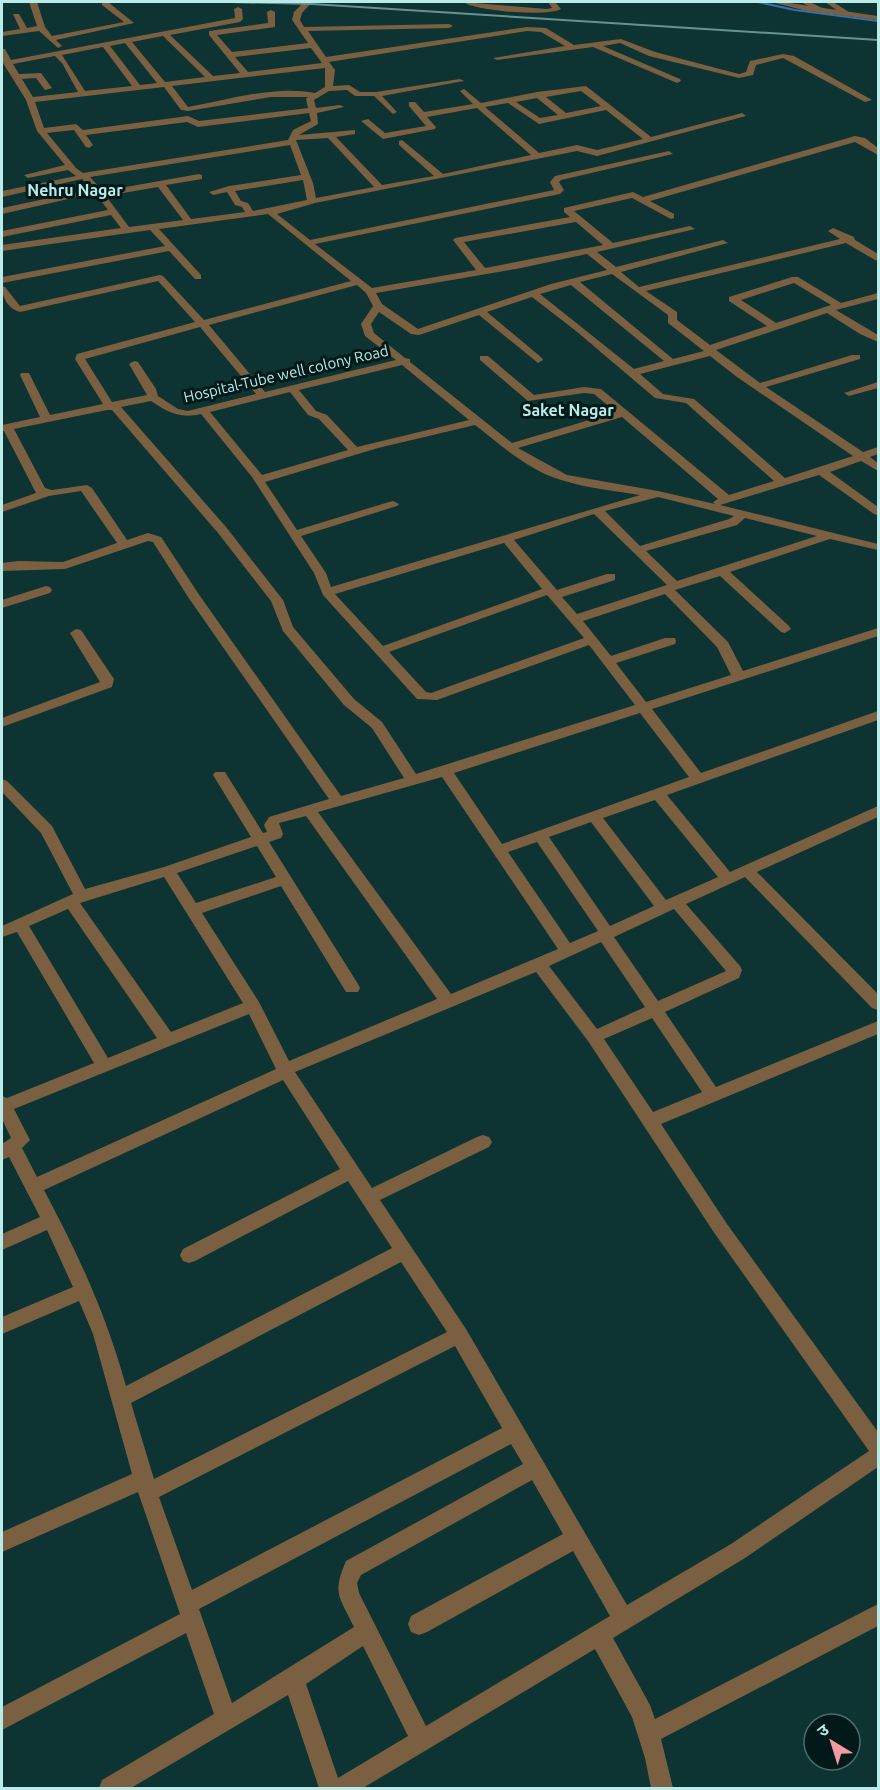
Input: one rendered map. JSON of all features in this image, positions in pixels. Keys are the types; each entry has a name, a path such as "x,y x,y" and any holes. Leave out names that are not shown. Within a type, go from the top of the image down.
{"street":[{"path":"33,2 41,28 52,38 83,94"},
{"path":"308,2 297,15 296,20 331,70 328,89"},
{"path":"468,2 475,5 546,11 557,9 551,2"},
{"path":"775,2 879,18"},
{"path":"805,2 822,10"},
{"path":"829,2 848,14"},
{"path":"52,38 130,23 105,3"},
{"path":"5,65 237,20 239,19 238,9"},
{"path":"247,76 212,33 272,24 272,12"},
{"path":"16,16 25,30"},
{"path":"303,29 449,26"},
{"path":"2,34 41,28"},
{"path":"30,100 247,76 524,29 539,29 574,48"},
{"path":"165,34 220,88"},
{"path":"487,34 494,42"},
{"path":"127,41 184,108 188,109 283,94 313,95 328,89 350,87 357,93 376,94 460,81"},
{"path":"497,58 623,41 652,54 733,75 748,75 753,63 787,57 868,100"},
{"path":"105,45 138,88"},
{"path":"230,55 314,45"},
{"path":"595,45 677,81"},
{"path":"502,49 509,56"},
{"path":"2,51 5,65 30,100 41,131 70,167 85,176 99,192 127,230"},
{"path":"489,51 507,67"},
{"path":"14,79 39,75 48,88"},
{"path":"422,115 583,88 650,140"},
{"path":"464,91 538,157"},
{"path":"376,94 393,112"},
{"path":"537,94 566,116"},
{"path":"312,201 292,140 296,132 315,122 310,99 313,95"},
{"path":"507,99 539,121 609,107"},
{"path":"365,122 382,135 432,127 412,104"},
{"path":"82,134 188,119 198,124 340,107"},
{"path":"2,248 273,211 312,201 578,148 597,153 742,116"},
{"path":"41,131 76,127 89,145"},
{"path":"2,194 85,176 292,140 352,132"},
{"path":"330,135 381,189"},
{"path":"644,200 855,139 862,140 879,152"},
{"path":"402,143 441,177"},
{"path":"307,243 557,192 560,190 554,182 558,178 669,154"},
{"path":"28,175 70,167"},
{"path":"2,211 99,192 199,177"},
{"path":"213,192 306,177"},
{"path":"160,184 188,221"},
{"path":"229,189 238,203 245,205 251,214"},
{"path":"611,246 567,210 631,194 671,216"},
{"path":"273,211 274,218 370,291 378,306 417,332 572,281 723,243"},
{"path":"2,234 113,212"},
{"path":"483,272 459,240 576,219"},
{"path":"152,226 198,277"},
{"path":"370,291 483,272 690,230"},
{"path":"833,231 879,258"},
{"path":"638,290 851,240"},
{"path":"2,280 171,248"},
{"path":"590,251 638,290 673,314 672,321 710,351 879,468"},
{"path":"2,292 16,308 20,309 158,278 162,279 262,395"},
{"path":"775,327 733,299 795,279 864,332 879,339"},
{"path":"572,281 672,363"},
{"path":"358,282 81,356 80,359 112,406 222,530 278,600 287,628 349,702 377,725 413,780"},
{"path":"533,293 662,398 681,397 690,401 783,483"},
{"path":"633,374 710,351 833,307 879,296"},
{"path":"378,306 366,324 365,329 369,334 406,361 509,447 563,477 586,483 658,494 879,547"},
{"path":"480,311 538,360"},
{"path":"760,386 856,357"},
{"path":"484,358 532,399 594,390 728,500"},
{"name":"Hospital-Tube well colony Road","path":"153,396 180,414 406,361"},
{"path":"46,493 41,491 4,428 153,396 151,388 134,364"},
{"path":"25,375 46,420"},
{"path":"849,393 879,385"},
{"path":"292,388 310,411 323,417 354,450"},
{"path":"202,409 258,480 296,534 320,573 327,592 423,696 432,697 592,640"},
{"path":"509,447 624,413"},
{"path":"258,480 354,450 477,421"},
{"path":"708,506 821,471 879,450"},
{"path":"821,471 879,512"},
{"path":"2,509 46,493 80,486 88,490 124,545"},
{"path":"327,592 505,537 658,494"},
{"path":"296,534 393,504"},
{"path":"597,510 638,550 723,645 739,677"},
{"path":"638,550 733,522 743,514"},
{"path":"575,619 830,535"},
{"path":"2,567 22,564 65,566 148,537 154,537 161,543 194,597 338,802"},
{"path":"505,537 592,640 698,779"},
{"path":"722,571 785,628"},
{"path":"381,651 552,592 611,578"},
{"path":"2,604 46,590"},
{"path":"2,932 76,899 168,871 276,834 271,825 274,820 445,771 879,632"},
{"path":"2,723 107,684 108,679 76,633"},
{"path":"608,661 670,641"},
{"path":"499,850 879,715"},
{"path":"445,771 567,951"},
{"path":"220,775 352,988"},
{"path":"2,784 47,830 76,899 167,1041"},
{"path":"657,793 728,879"},
{"path":"309,810 448,1002"},
{"path":"33,1187 286,1070 539,964 879,811"},
{"path":"594,816 670,905 734,970 729,978 594,1037"},
{"path":"540,835 713,1095"},
{"path":"747,870 879,1004"},
{"path":"168,871 253,1006 286,1070 459,1335 624,1620"},
{"path":"193,910 285,879"},
{"path":"20,924 104,1066"},
{"path":"539,964 594,1037 721,1229 879,1448"},
{"path":"227,1719 146,1485 102,1334 85,1290 51,1220 33,1187 7,1150 21,1140 2,1105 253,1006"},
{"path":"650,1121 879,1027"},
{"path":"369,1197 483,1142"},
{"path":"189,1255 352,1171"},
{"path":"2,1242 51,1220"},
{"path":"122,1398 404,1251"},
{"path":"2,1326 85,1290"},
{"path":"2,1542 146,1485 459,1335"},
{"path":"2,1719 190,1611 515,1432"},
{"path":"343,1788 738,1551 879,1456"},
{"path":"422,1741 349,1595 347,1583 353,1568 536,1467"},
{"path":"419,1624 576,1538"},
{"path":"649,1734 879,1615"},
{"path":"110,1788 294,1679 367,1631"},
{"path":"599,1635 642,1713 662,1788"},
{"path":"294,1679 330,1788"}],"waterway":[{"path":"758,2 795,10 878,21"}],"railway":[{"path":"229,2 312,4 878,40"}],"district":[{"name":"Nehru Nagar","path":"75,190"},
{"name":"Saket Nagar","path":"568,410"}]}
